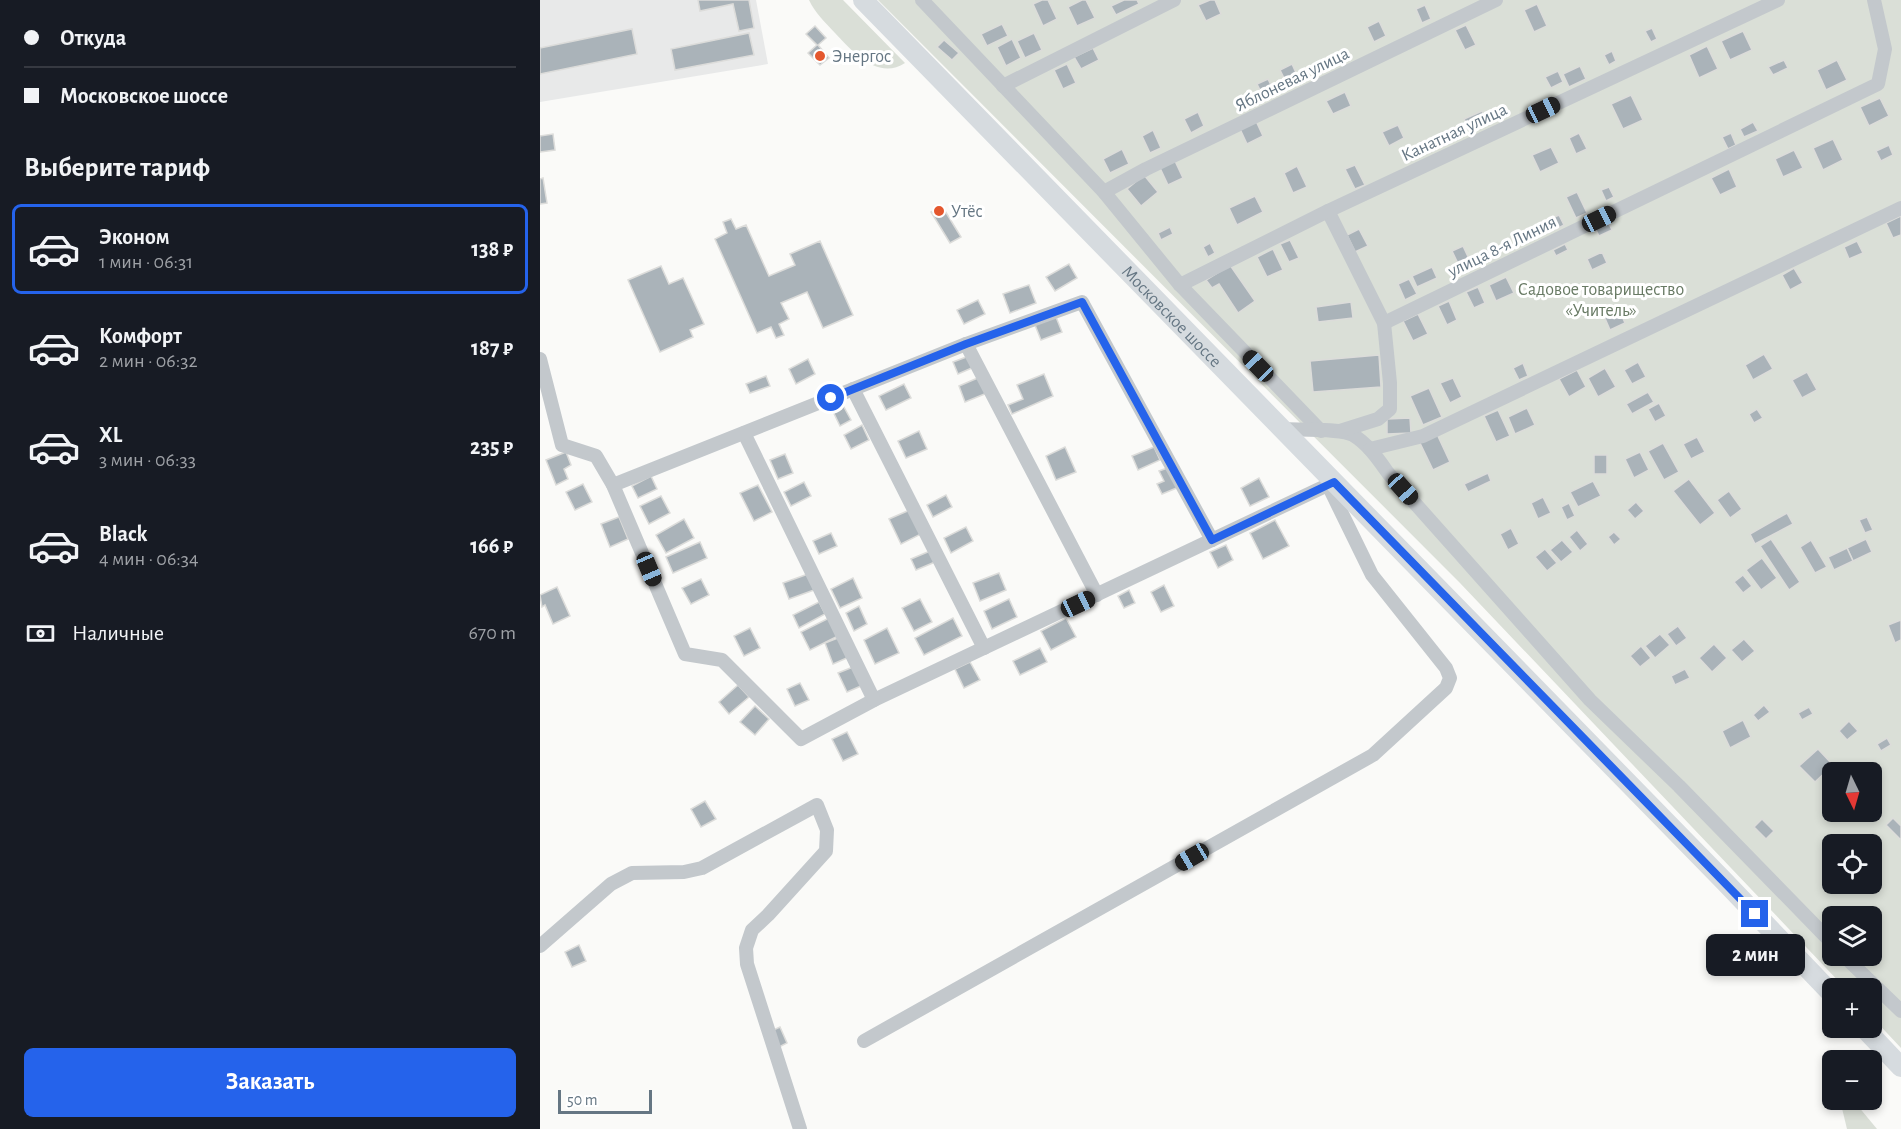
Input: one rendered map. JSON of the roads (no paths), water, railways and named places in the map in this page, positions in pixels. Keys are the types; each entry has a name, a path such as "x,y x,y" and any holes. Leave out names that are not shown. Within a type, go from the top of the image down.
{"highway":[{"name":"Московское шоссе","path":"863,0 1282,429 1331,484 1716,873 1822,984"},
{"path":"1873,1038 1901,1067"}],"street":[{"path":"922,0 1104,192 1180,285 1321,431"},
{"path":"1003,86 1174,0"},
{"name":"Яблоневая улица","path":"1104,192 1146,169 1496,0"},
{"name":"Канатная улица","path":"1180,285 1328,211 1778,0"},
{"name":"улица 8-я Линия","path":"1384,323 1878,84 1885,49 1874,0"},
{"path":"1370,449 1423,436 1901,208"},
{"path":"1328,211 1384,323 1390,383 1390,409 1378,419 1339,431"},
{"path":"613,484 966,344 1082,302 1212,540"},
{"path":"966,344 1097,595"},
{"path":"540,360 562,445 596,456 613,484 685,654 722,660 801,739 874,700 1331,484 1372,575 1446,668 1450,678 1446,688 1373,756 864,1041"},
{"path":"853,389 984,648"},
{"path":"1282,429 1339,431 1352,434 1370,449 1388,473 1590,700 1679,786 1822,933"},
{"path":"744,433 874,700"},
{"path":"540,946 611,884 632,873 684,872 702,867 817,805 827,830 826,851 752,930 746,948 747,964 801,1129"},
{"path":"1854,966 1901,1011"}],"place":[{"name":"Энергос","path":"820,56"},
{"name":"Утёс","path":"939,211"}],"park label":[{"name":"Садовое товарищество «Учитель»","path":"1601,299"}]}
